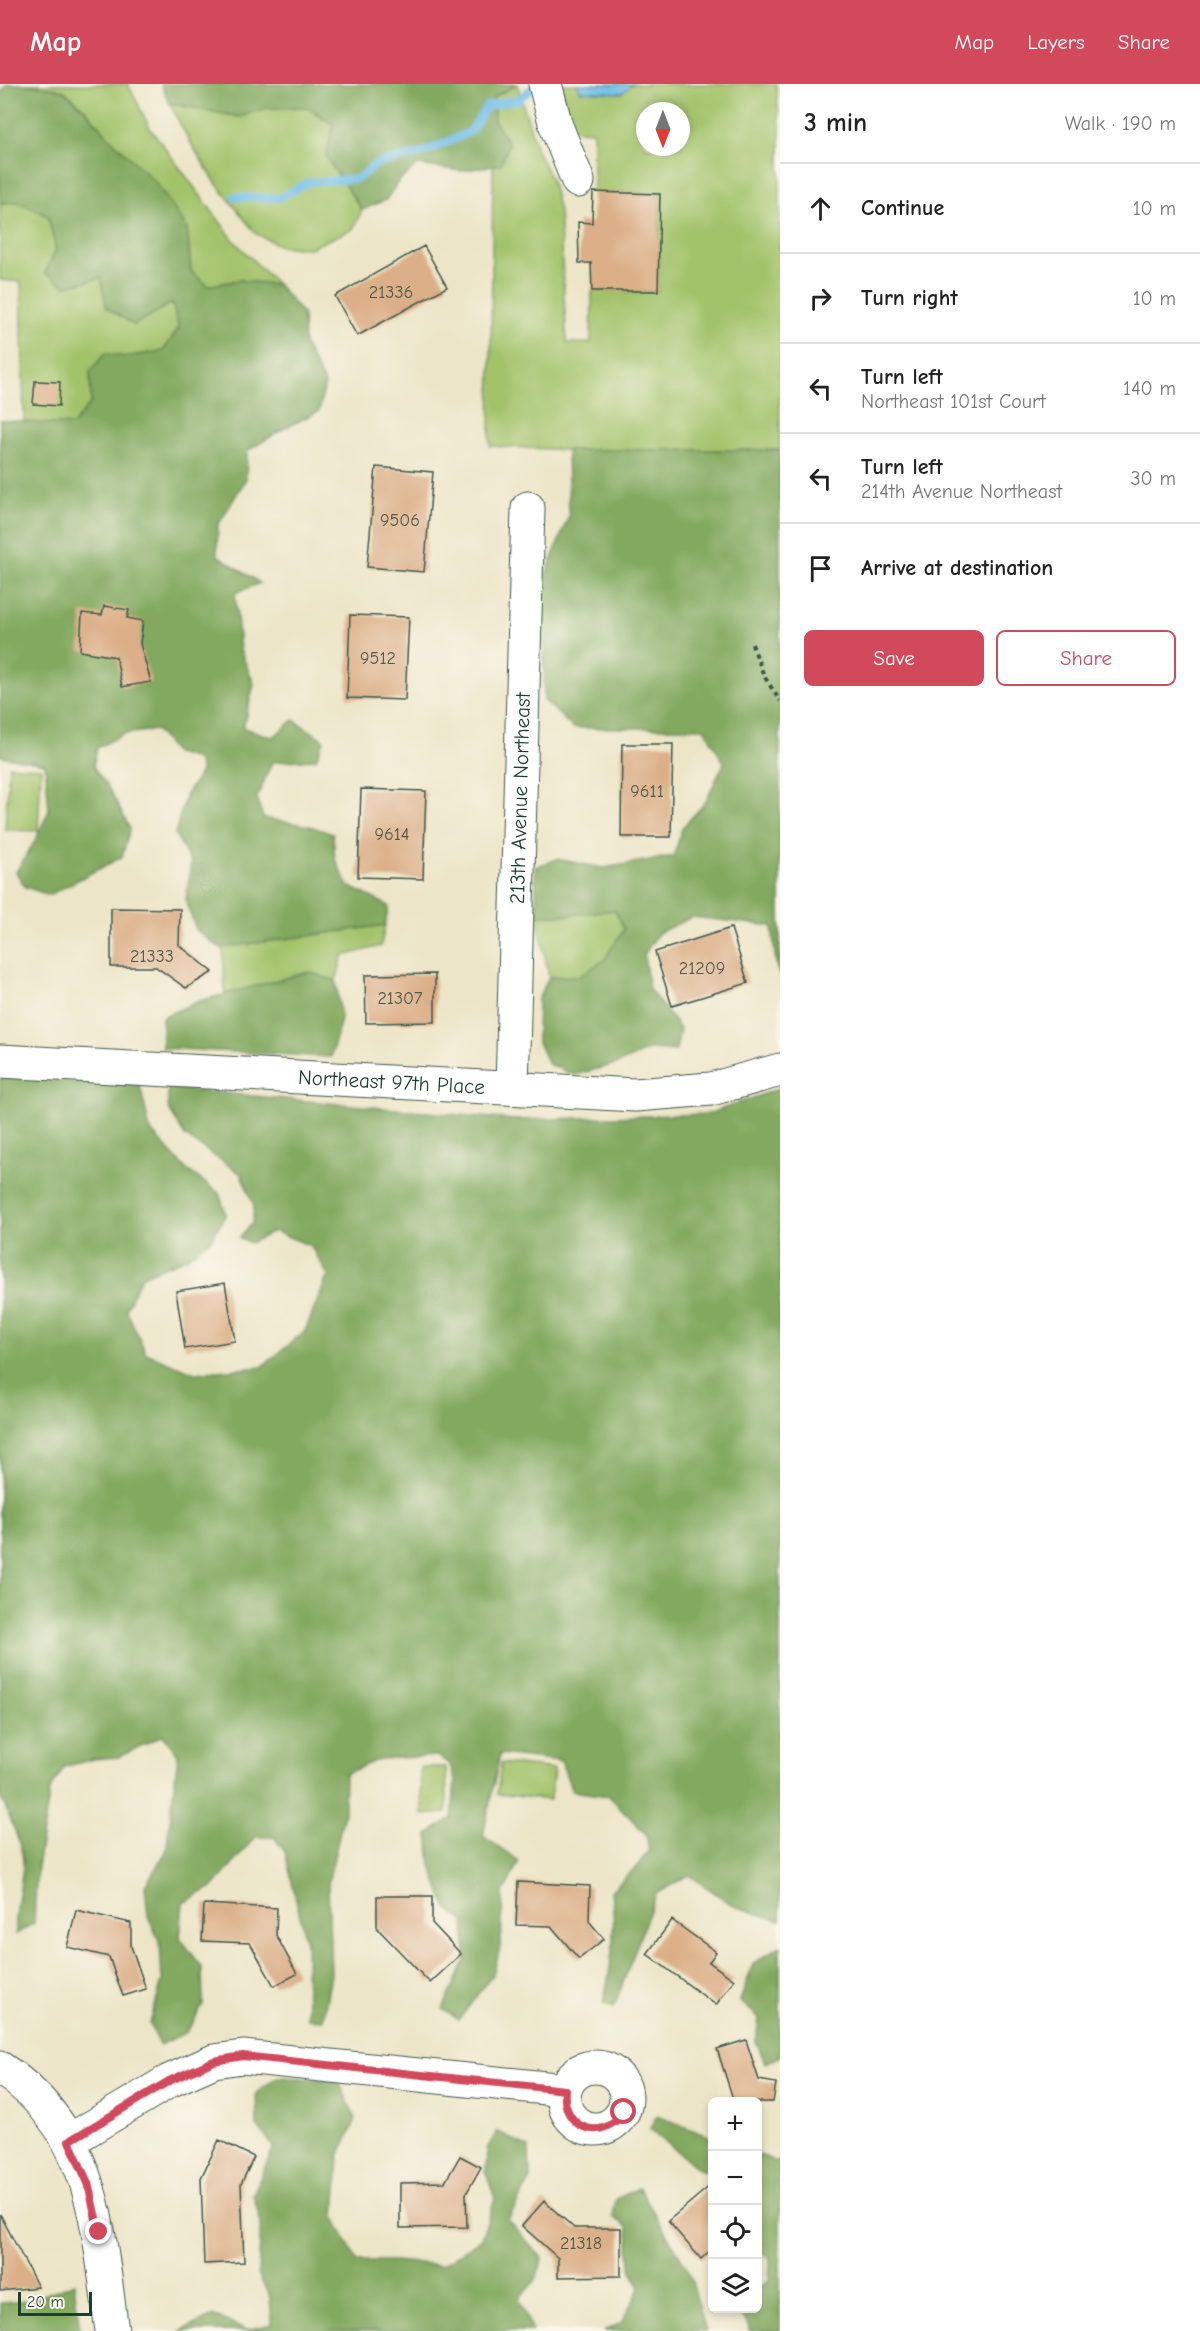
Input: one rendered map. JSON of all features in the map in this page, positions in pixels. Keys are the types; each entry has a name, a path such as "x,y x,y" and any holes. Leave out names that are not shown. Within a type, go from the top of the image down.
{"street":[{"path":"545,84 556,126 578,181"},
{"name":"213th Avenue Northeast","path":"512,1088 528,508"},
{"name":"Northeast 97th Place","path":"0,1061 635,1095 711,1089 780,1070"},
{"path":"69,2141 169,2081 214,2061 243,2056 565,2090"},
{"path":"0,2068 40,2099 69,2141 88,2183 99,2232 111,2331"}],"path":[{"path":"752,644 764,676 780,701"}],"green space":[{"path":"7,84 24,84 63,90 85,110 157,184 187,228 191,271 208,286 239,280 278,285 303,314 304,344 325,384 319,411 247,451 246,479 218,525 217,555 260,583 235,593 240,650 254,684 243,728 273,737 294,720 324,740 316,759 272,762 257,798 263,818 310,826 333,834 335,859 348,886 389,906 385,925 220,948 196,930 186,900 191,863 175,834 185,796 201,772 197,759 175,753 156,730 123,734 97,748 93,766 111,792 130,829 122,857 49,895 25,887 16,872 35,841 49,810 45,764 0,756 0,420 73,425 91,402 90,371 106,353 125,357 163,351 179,328 172,303 134,325 106,307 101,278 66,286 45,273 56,250 48,216 20,202 0,203 0,94"},
{"path":"24,84 128,84 150,128 235,242 278,285 239,280 208,286 191,271 187,228 85,109 63,90"},
{"path":"161,84 517,84 494,97 494,120 509,144 501,164 461,171 418,165 397,183 386,200 362,210 326,157 333,124 307,107 266,108 240,117 169,103"},
{"path":"517,84 537,150 551,179 559,211 567,343 591,343 592,291 658,291 660,194 593,192 593,131 567,129 562,84 578,84 580,91 621,93 632,84 776,84 780,126 780,450 567,450 490,446 493,165 509,145 494,120 494,97"},
{"path":"169,103 240,117 266,108 307,107 333,124 326,157 362,210 353,229 310,248 283,247 256,234 216,183"},
{"path":"20,202 48,216 56,250 45,273 66,286 101,278 172,303 179,328 163,351 125,357 106,353 90,371 91,402 73,425 24,422 21,282 0,280 0,203"},
{"path":"567,450 780,450 780,977 776,965 772,926 692,917 658,933 644,955 649,989 680,1029 676,1051 651,1049 617,1064 574,1075 548,1064 537,1040 538,1000 549,977 580,976 604,960 624,929 615,910 567,915 537,915 535,867 557,859 603,868 674,856 682,828 705,803 724,763 704,728 573,728 544,700 543,582 569,515"},
{"path":"9,766 41,768 38,831 5,830"},
{"path":"615,910 624,930 605,960 580,976 549,977 537,915 567,915"},
{"path":"385,925 381,946 343,956 336,981 309,972 225,994 223,947"},
{"path":"309,972 336,981 341,1019 331,1057 162,1048 162,1017 199,1001"},
{"path":"0,1078 140,1085 150,1130 186,1169 219,1193 226,1214 212,1238 188,1257 142,1276 126,1309 146,1353 195,1373 262,1367 305,1331 328,1275 311,1246 274,1231 251,1243 239,1238 252,1224 254,1206 241,1174 185,1136 168,1108 168,1088 514,1120 708,1114 780,1088 780,1921 734,1906 689,1875 656,1894 614,2007 603,2003 613,1947 614,1919 611,1891 638,1865 649,1850 646,1834 609,1796 572,1791 561,1761 500,1754 483,1836 519,1861 503,1894 501,1943 494,1972 459,2020 443,2009 466,1958 464,1921 447,1908 431,1866 428,1834 452,1818 455,1780 450,1765 438,1756 379,1759 345,1774 344,1814 328,1883 331,1974 323,2020 307,2019 306,1942 285,1852 274,1837 255,1837 214,1886 183,1903 180,1938 202,1967 203,2005 187,2032 160,2045 150,2024 162,1981 160,1943 148,1916 145,1886 166,1852 178,1755 163,1735 119,1757 93,1759 64,1767 50,1790 37,1867 34,1923 16,1934 23,1863 14,1829 0,1795"},
{"path":"501,1763 554,1769 550,1800 497,1794"},
{"path":"420,1767 446,1767 447,1813 422,1815"},
{"path":"780,1946 780,2057 765,2063 756,2041 759,2018 740,2001 753,1964"},
{"path":"277,2077 338,2080 356,2119 339,2156 335,2218 357,2261 442,2265 481,2239 495,2199 486,2172 487,2149 497,2131 529,2148 530,2180 508,2220 543,2259 535,2281 519,2298 532,2331 180,2331 213,2316 246,2330 272,2324 270,2297 258,2274 261,2224 253,2194 274,2147 257,2126 256,2093"},
{"path":"657,2115 708,2136 708,2171 699,2169 650,2129"},
{"path":"762,2156 777,2162 780,2160 780,2331 749,2331 750,2327 740,2313 762,2313 762,2286 769,2281 770,2259 762,2252"},
{"path":"639,2188 689,2271 706,2331 604,2331 621,2323 640,2288 630,2267 628,2227 613,2217 616,2199"},
{"path":"74,2283 80,2331 0,2331 0,2303 29,2301"}],"water":[{"path":"578,84 632,84 622,93 580,91"}],"building":[{"path":"593,192 660,194 658,291 592,291 591,263 579,263 578,222 592,223"},
{"path":"424,246 447,287 357,336 335,296"},
{"path":"35,381 60,382 59,406 33,404"},
{"path":"376,467 433,472 424,572 367,567"},
{"path":"104,606 129,610 127,618 143,621 140,644 151,682 122,687 116,657 80,651 82,613 102,615"},
{"path":"350,615 409,617 405,700 347,698"},
{"path":"622,744 673,744 671,837 621,837"},
{"path":"361,789 426,791 423,879 358,877"},
{"path":"111,908 180,909 179,945 213,972 186,988 156,967 111,967"},
{"path":"731,928 748,983 672,1006 655,952"},
{"path":"435,974 435,1022 366,1023 365,975"},
{"path":"225,1283 235,1341 185,1349 176,1291"},
{"path":"518,1882 590,1886 589,1921 604,1939 579,1959 551,1926 516,1925"},
{"path":"377,1896 432,1896 432,1923 461,1954 430,1983 377,1928"},
{"path":"204,1904 277,1908 276,1935 297,1974 274,1986 250,1943 202,1941"},
{"path":"76,1910 131,1923 131,1946 146,1989 123,1996 109,1957 67,1947"},
{"path":"672,1920 716,1952 709,1962 734,1980 716,2005 647,1954"},
{"path":"746,2040 759,2080 776,2083 773,2102 762,2102 762,2097 732,2097 717,2049"},
{"path":"219,2140 254,2157 241,2184 244,2262 204,2264 201,2178"},
{"path":"460,2156 481,2167 466,2194 467,2227 400,2228 400,2183 445,2182"},
{"path":"708,2187 708,2253 701,2259 668,2221"},
{"path":"544,2201 574,2228 621,2228 621,2276 558,2277 558,2258 522,2226"},
{"path":"0,2214 38,2287 0,2291"}],"waterway":[{"path":"234,197 279,198 309,182 357,179 376,164 422,153 470,132 487,106 519,99 531,89"}],"route":[{"path":"99,2232 88,2183 69,2141 169,2081 214,2061 243,2056 565,2090 566,2110 579,2125 589,2129 609,2126 624,2112"}]}
